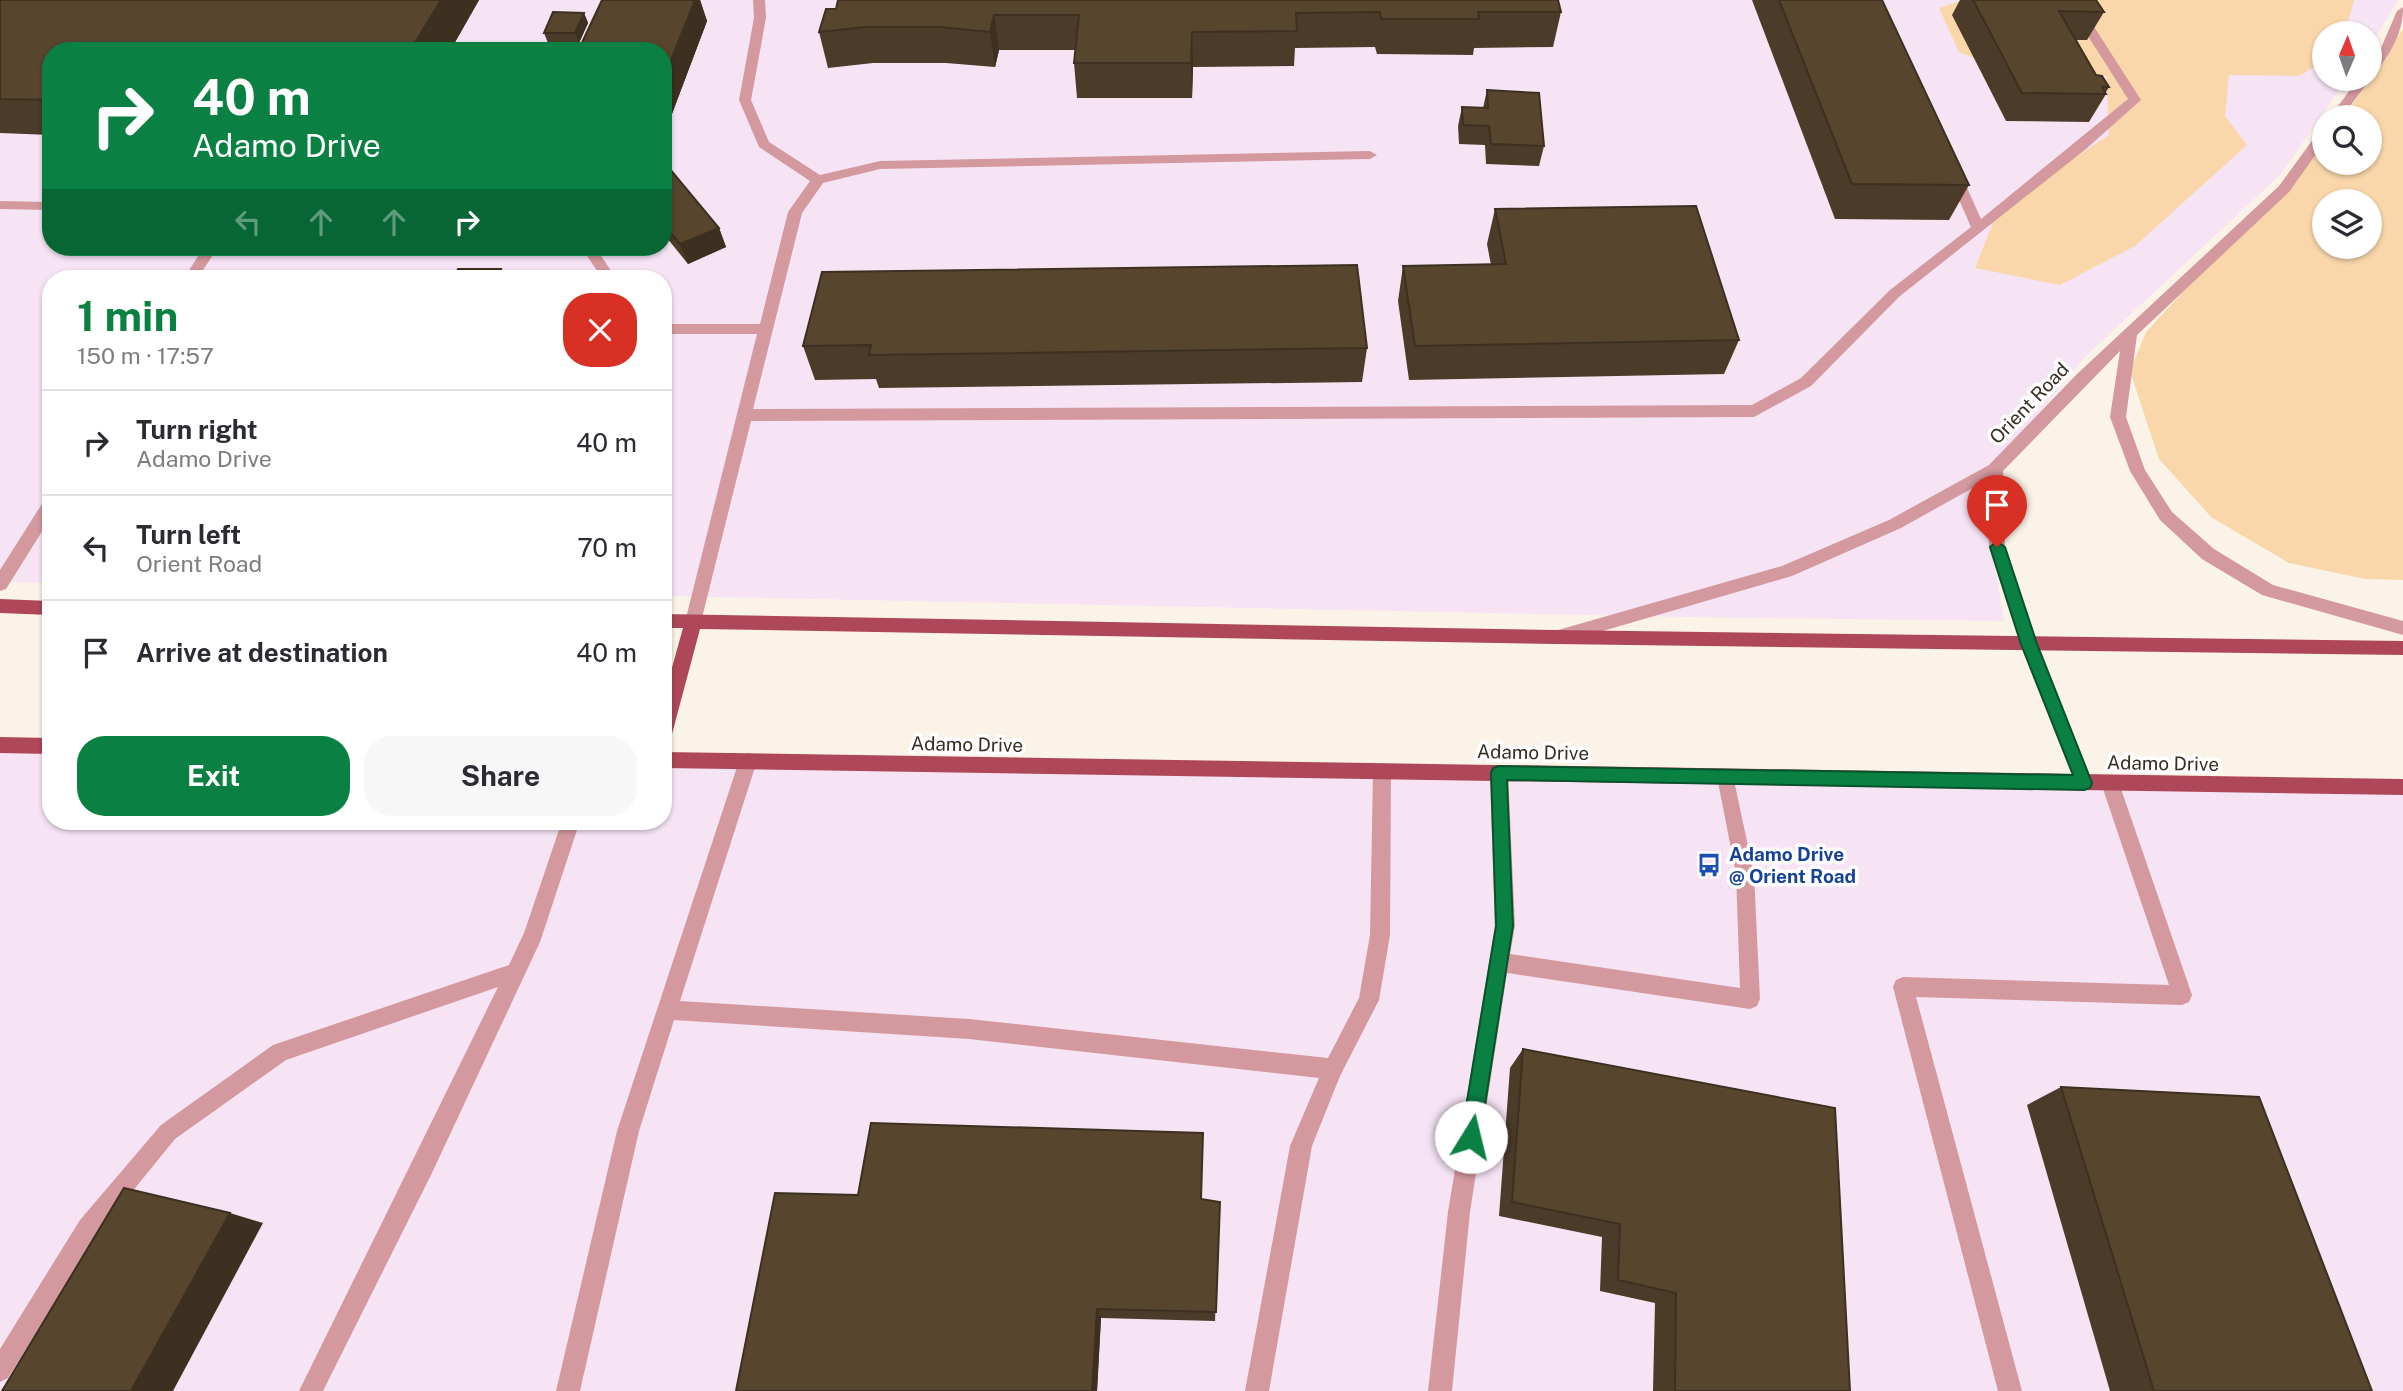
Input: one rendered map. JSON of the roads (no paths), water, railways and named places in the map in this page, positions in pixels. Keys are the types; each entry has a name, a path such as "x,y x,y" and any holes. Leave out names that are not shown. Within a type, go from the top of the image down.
{"main road":[{"path":"0,606 42,608"},
{"path":"672,621 1555,638 2403,648"},
{"path":"672,700 693,622"},
{"path":"0,745 42,746"},
{"name":"Adamo Drive","path":"672,760 2403,787"}],"street":[{"path":"760,0 760,18 746,100 764,144 818,180"},
{"path":"2382,55 2403,11"},
{"path":"745,415 1754,411 1807,382 1895,293 2081,146 2134,100 2087,25"},
{"name":"Orient Road","path":"2084,783 2029,644 1997,547 1995,469 2082,378 2284,189 2312,150"},
{"path":"693,622 795,212 818,180 880,165 1370,155"},
{"path":"1950,164 1978,228"},
{"path":"0,205 42,206"},
{"path":"672,329 766,329"},
{"path":"2130,333 2118,417 2138,471 2166,516 2208,554 2268,590 2403,628"},
{"path":"1555,638 1786,571 1895,524 1995,469"},
{"path":"0,584 42,517"},
{"path":"568,1391 628,1131 748,761"},
{"path":"1257,1391 1301,1146 1333,1069 1369,1000 1380,935 1381,771"},
{"path":"1440,1391 1459,1212 1505,926 1499,773"},
{"path":"1499,962 1750,999 1745,874 1726,777"},
{"path":"2010,1391 1903,987 2182,995 2110,782"},
{"path":"311,1391 533,935 568,830"},
{"path":"0,1370 88,1228 168,1132 279,1052 515,972"},
{"path":"667,1010 970,1029 1333,1069"}],"place":[{"name":"Adamo Drive @ Orient Road","path":"1709,865"}]}
